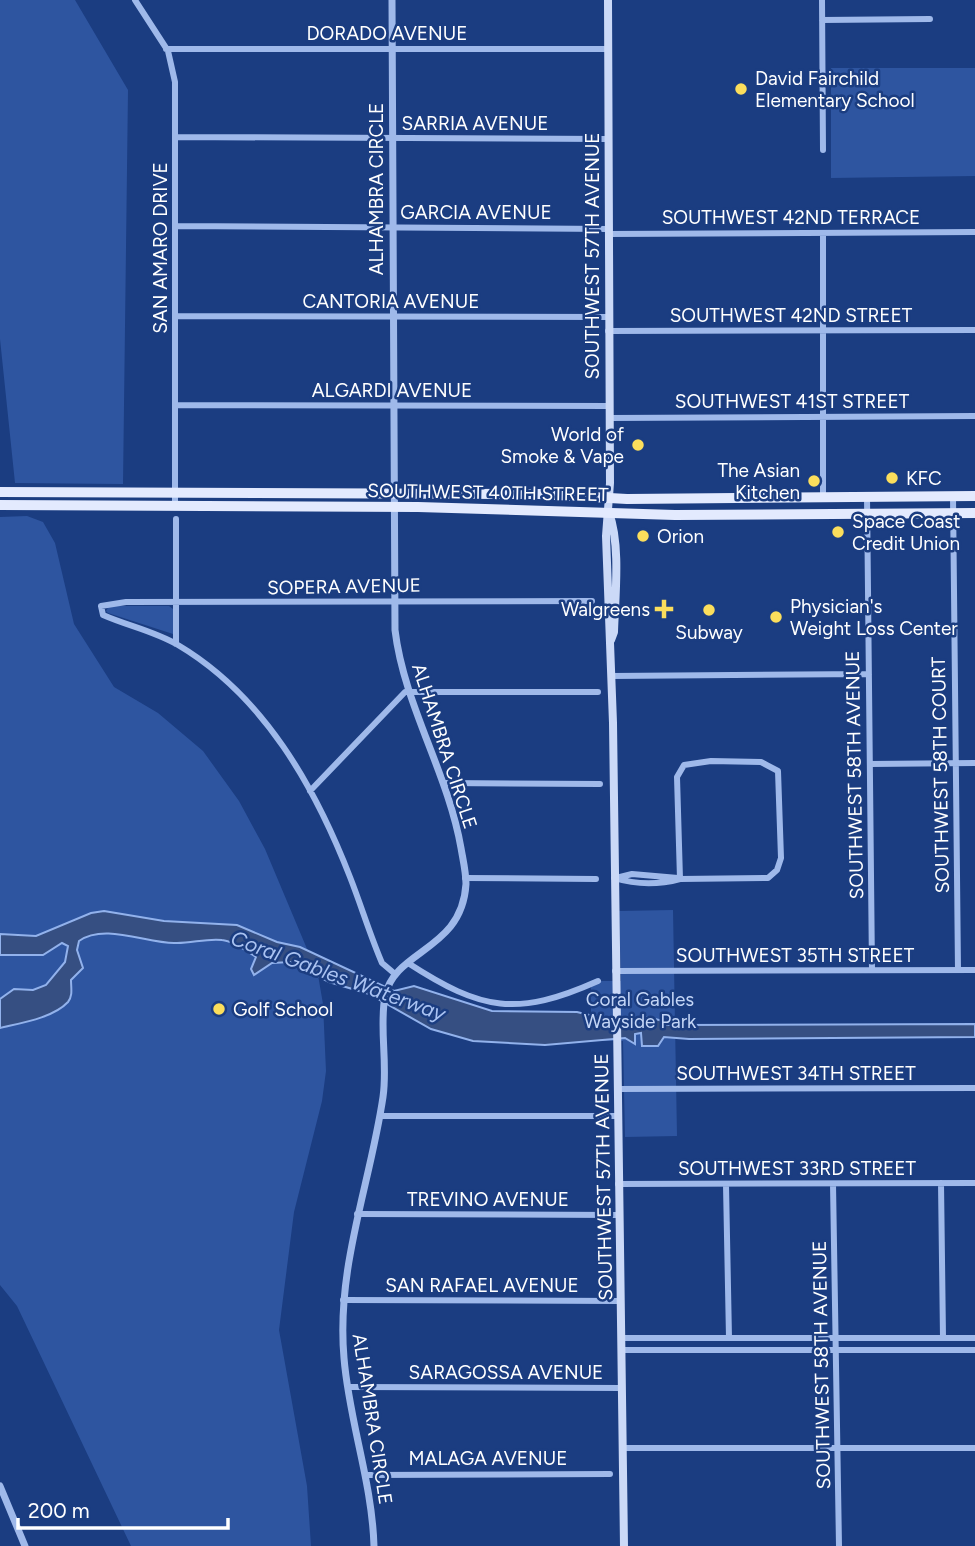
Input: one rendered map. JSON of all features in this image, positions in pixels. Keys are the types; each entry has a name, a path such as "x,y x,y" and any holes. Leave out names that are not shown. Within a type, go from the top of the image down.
{"main road":[{"name":"SOUTHWEST 57TH AVENUE","path":"608,0 610,513 606,522 614,632 611,640 611,676 624,1546"},
{"name":"SOUTHWEST 40TH STREET","path":"0,492 539,494 610,498 975,496"},
{"path":"776,514 792,497"},
{"path":"761,515 776,498"},
{"name":"SOUTHWEST 40TH STREET","path":"0,505 392,507 761,515 975,513"}],"street":[{"name":"SAN AMARO DRIVE","path":"135,0 166,49 174,77 175,506"},
{"name":"ALHAMBRA CIRCLE","path":"374,1546 367,1475 344,1356 344,1300 357,1214 380,1115 387,1066 384,1004 388,986 395,974 433,946 452,925 465,890 458,834 444,783 411,691 396,636 392,507 392,0"},
{"path":"822,0 823,150"},
{"path":"822,20 930,19"},
{"name":"DORADO AVENUE","path":"166,49 607,49"},
{"name":"SARRIA AVENUE","path":"175,137 607,139"},
{"name":"GARCIA AVENUE","path":"175,226 608,231"},
{"name":"SOUTHWEST 42ND TERRACE","path":"608,231 975,232"},
{"path":"823,233 823,497"},
{"name":"CANTORIA AVENUE","path":"175,316 608,317"},
{"name":"SOUTHWEST 42ND STREET","path":"608,331 975,330"},
{"name":"ALGARDI AVENUE","path":"176,405 609,407"},
{"name":"SOUTHWEST 41ST STREET","path":"609,418 975,416"},
{"name":"SOUTHWEST 58TH AVENUE","path":"867,496 872,970"},
{"name":"SOUTHWEST 58TH COURT","path":"953,496 958,970"},
{"path":"176,519 176,644 220,676 261,716 286,749 338,847 382,962 395,974"},
{"name":"SOPERA AVENUE","path":"176,644 106,616 100,609 112,603 592,601"},
{"path":"611,676 869,674"},
{"path":"310,792 394,701 411,691 598,692"},
{"path":"614,878 643,884 664,884 680,879 759,880 775,874 781,858 780,785 776,768 761,762 710,761 682,767 675,788 680,879"},
{"path":"870,764 975,763"},
{"path":"444,783 600,784"},
{"path":"465,878 596,879"},
{"path":"408,963 452,988 512,1006 548,1002 597,981"},
{"name":"SOUTHWEST 35TH STREET","path":"615,971 975,970"},
{"name":"SOUTHWEST 34TH STREET","path":"617,1089 975,1088"},
{"path":"380,1115 617,1116"},
{"name":"SOUTHWEST 58TH AVENUE","path":"834,1184 839,1546"},
{"path":"941,1184 943,1338"},
{"name":"SOUTHWEST 33RD STREET","path":"618,1185 975,1184"},
{"path":"726,1185 729,1338"},
{"name":"TREVINO AVENUE","path":"357,1214 619,1216"},
{"name":"SAN RAFAEL AVENUE","path":"344,1300 620,1301"},
{"path":"621,1338 975,1338"},
{"path":"621,1350 975,1350"},
{"name":"SARAGOSSA AVENUE","path":"349,1387 621,1388"},
{"path":"622,1448 975,1448"},
{"name":"MALAGA AVENUE","path":"367,1475 610,1474"},
{"path":"0,1486 25,1546"}],"green space":[{"path":"0,0 75,0 128,90 123,484 15,483 0,339"},
{"path":"831,68 975,68 975,176 831,178"},
{"path":"27,516 43,522 55,543 74,624 114,687 158,713 203,751 239,801 265,849 318,975 323,1004 326,1071 322,1101 294,1212 279,1330 307,1486 311,1546 131,1546 17,1306 0,1285 0,517"},
{"path":"109,606 169,606 173,609 173,634 108,613 106,611"},
{"name":"Coral Gables Wayside Park","path":"673,910 677,1136 625,1137 623,1041 591,1041 591,981 621,981 619,911"}],"water":[{"name":"Coral Gables Waterway","path":"104,911 164,921 237,925 277,942 300,947 394,991 414,986 492,1011 577,1012 635,1026 641,1026 642,1019 648,1017 663,1021 664,1025 975,1024 975,1037 664,1037 658,1046 642,1046 641,1033 635,1034 635,1044 625,1038 545,1045 473,1041 431,1029 369,994 329,982 290,962 272,963 254,975 251,969 256,957 226,941 174,943 113,934 89,936 79,941 77,950 83,968 71,980 71,997 62,1008 36,1019 0,1028 0,999 14,989 33,990 46,985 65,962 68,946 62,943 43,955 0,955 0,934 36,936 91,913"}],"place":[{"name":"David Fairchild Elementary School","path":"741,89"},
{"name":"World of Smoke & Vape","path":"638,445"},
{"name":"KFC","path":"892,478"},
{"name":"The Asian Kitchen","path":"814,481"},
{"name":"Space Coast Credit Union","path":"838,532"},
{"name":"Orion","path":"643,536"},
{"name":"Walgreens","path":"664,609"},
{"name":"Subway","path":"709,610"},
{"name":"Physician's Weight Loss Center","path":"776,617"},
{"name":"Golf School","path":"219,1009"}]}
